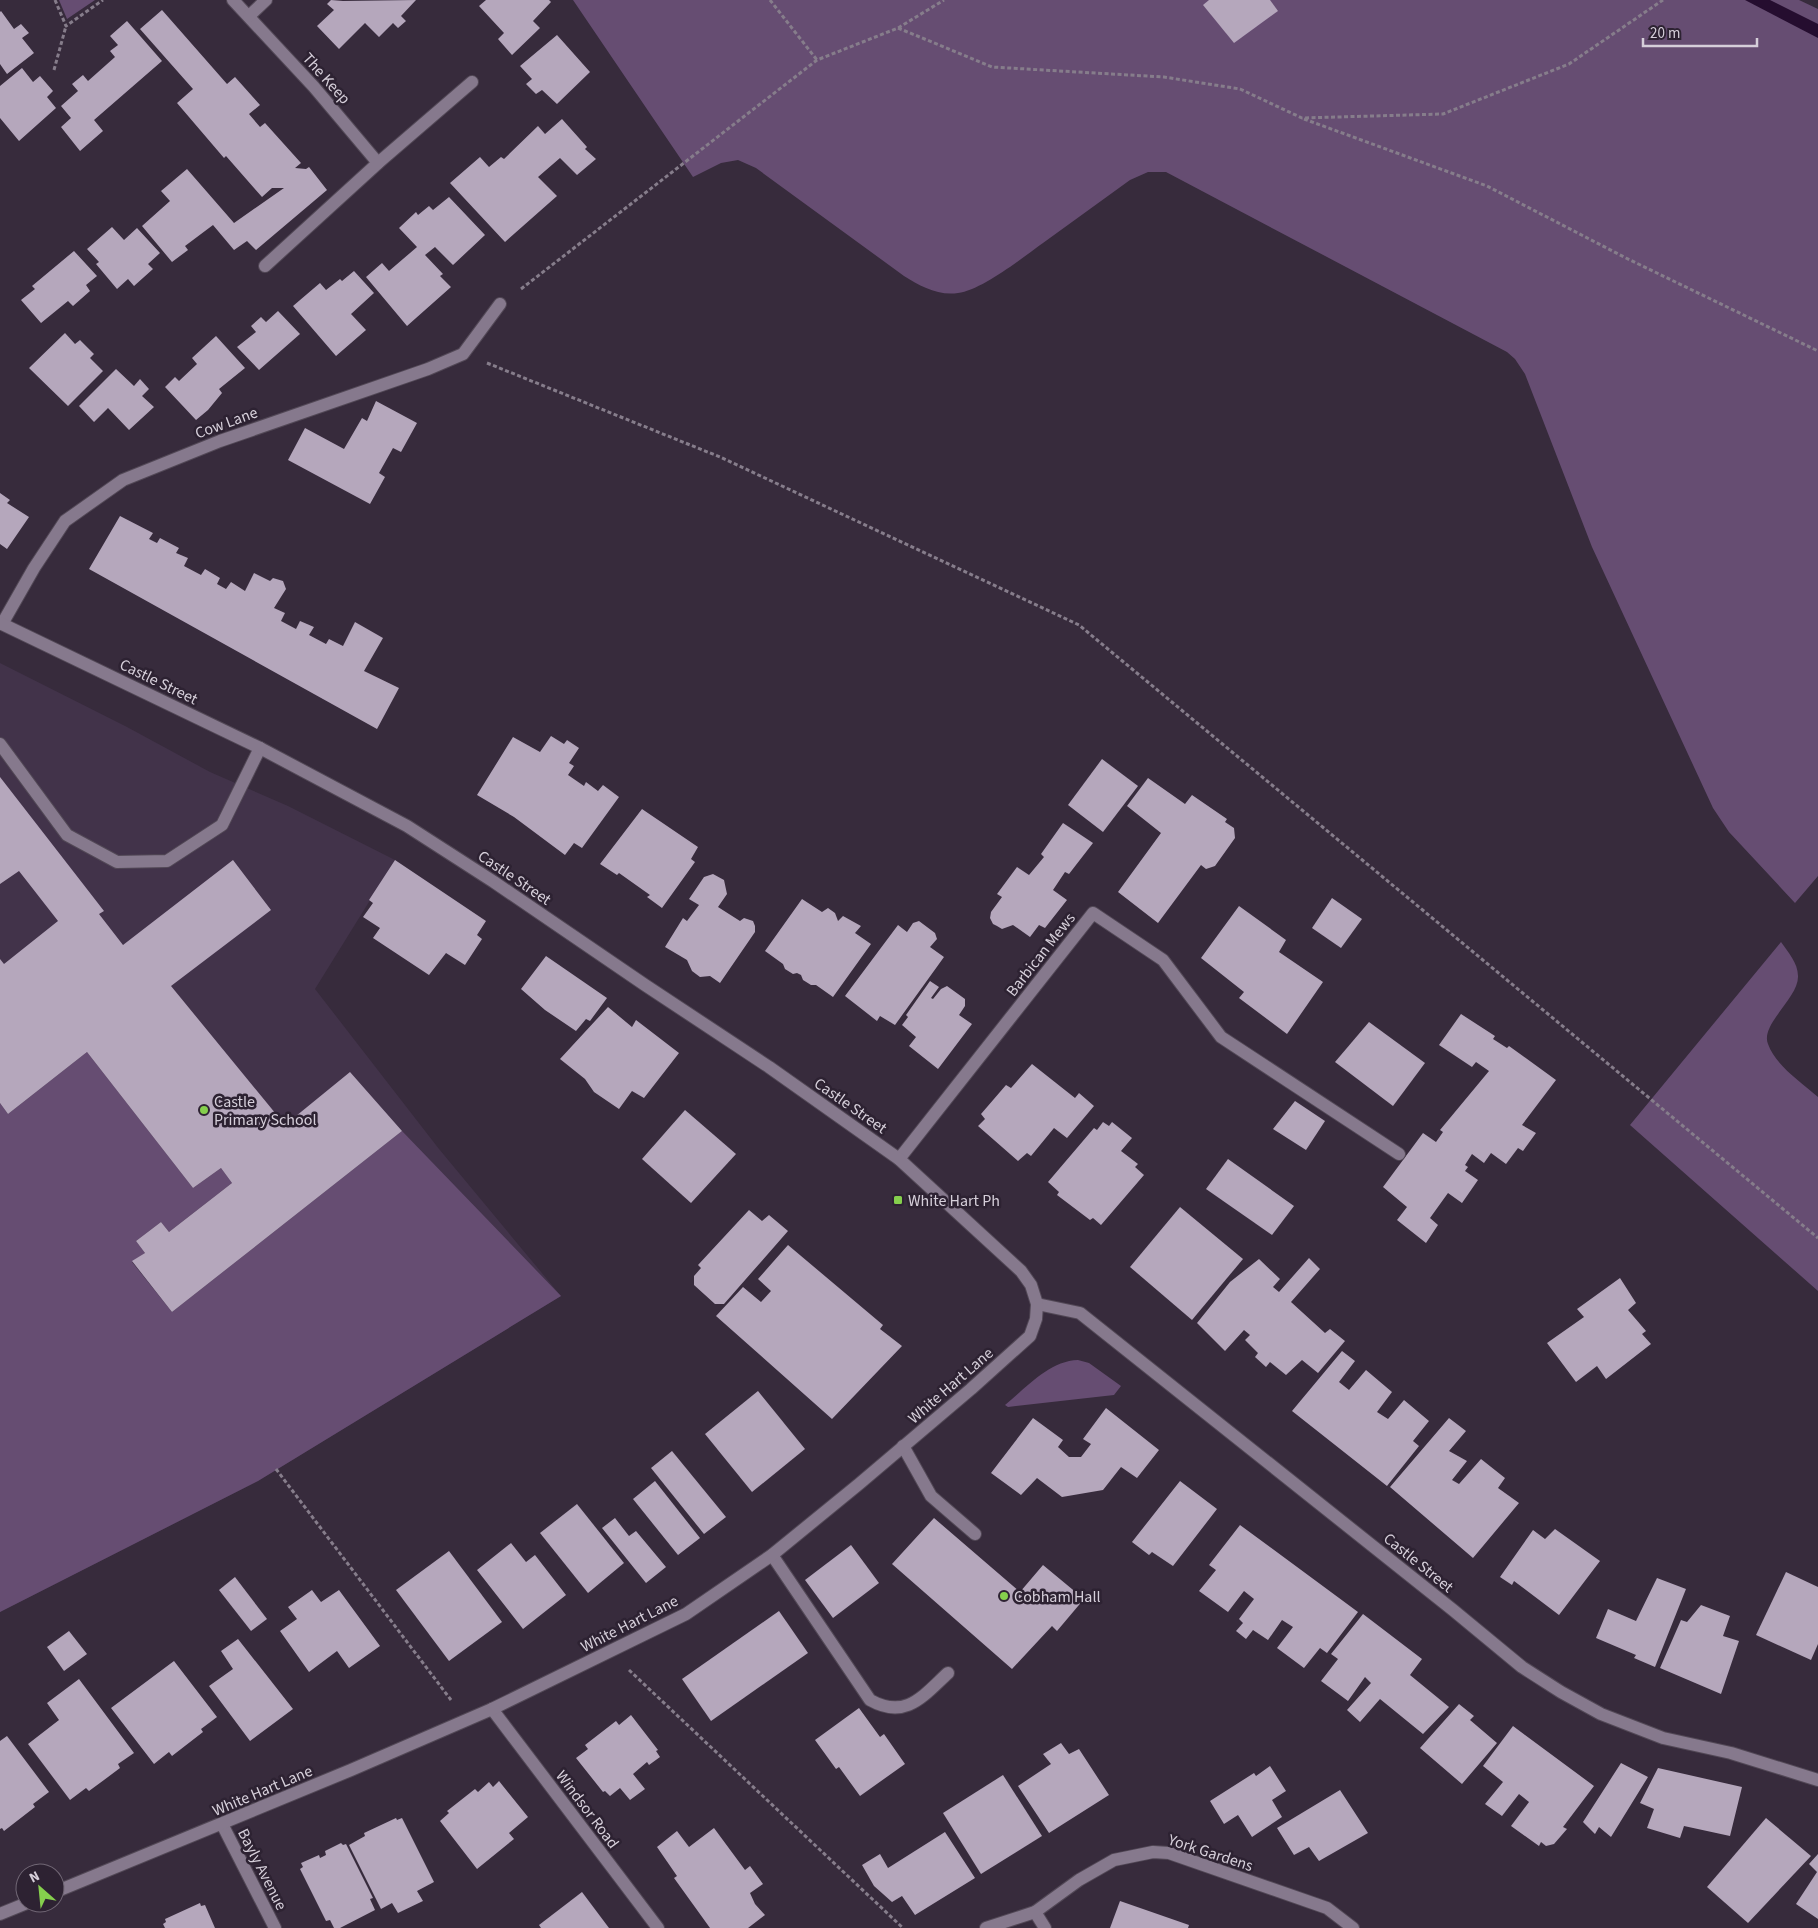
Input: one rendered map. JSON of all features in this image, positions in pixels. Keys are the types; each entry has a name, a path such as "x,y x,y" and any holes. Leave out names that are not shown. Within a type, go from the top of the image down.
{"street":[{"name":"The Keep","path":"233,0 331,106 378,163"},
{"path":"249,16 266,0"},
{"path":"266,266 378,163 472,82"},
{"path":"463,354 500,304"},
{"name":"Cow Lane","path":"1,626 34,568 65,521 123,480 220,441 428,369 463,354"},
{"name":"Castle Street","path":"1,626 260,748 407,826 494,882 769,1067 899,1159 1021,1271 1031,1285 1037,1304 1080,1313 1522,1667 1561,1692 1601,1714 1663,1738 1732,1753 1818,1780"},
{"path":"0,744 67,835 117,862 167,861 222,825 260,748"},
{"name":"Barbican Mews","path":"899,1159 1092,913 1163,960 1221,1037 1399,1154"},
{"name":"White Hart Lane","path":"65,1888 222,1824 492,1709 686,1614 772,1554 971,1389 1030,1336 1036,1319 1037,1304"},
{"path":"903,1446 931,1496 975,1534"},
{"path":"772,1554 870,1700 883,1707 901,1708 914,1704 948,1673"},
{"name":"Windsor Road","path":"492,1709 658,1928"},
{"name":"Bayly Avenue","path":"222,1824 275,1928"},
{"name":"York Gardens","path":"986,1928 1035,1912 1079,1880 1114,1860 1153,1852 1168,1853 1327,1908 1353,1928"},
{"path":"0,1914 15,1908"},
{"path":"1035,1912 1045,1928"}],"path":[{"path":"54,70 66,26 55,0"},
{"path":"66,26 103,0"},
{"path":"770,0 816,60"},
{"path":"500,304 816,60 898,28 944,0"},
{"path":"1302,118 1443,114 1569,64 1663,0"},
{"path":"898,28 992,68 1164,77 1240,89 1302,118 1487,186 1626,258 1818,351"},
{"path":"463,354 720,457 1079,625 1818,1238"},
{"path":"276,1469 467,1720"},
{"path":"610,1652 903,1928"}],"shaded area":[{"path":"59,0 95,0 67,19"},
{"path":"573,0 1799,0 1818,9 1818,876 1795,903 1729,832 1713,808 1592,547 1525,374 1515,359 1507,352 1166,172 1148,172 1130,180 990,280 968,291 951,294 936,292 904,276 756,168 738,160 721,163 693,177"},
{"path":"1745,0 1770,0 1818,24 1818,38"},
{"name":"Castle Primary School","path":"0,663 127,727 210,772 288,806 395,860 315,989 439,1149 561,1296 258,1481 0,1612"},
{"path":"1781,942 1798,971 1797,984 1793,993 1774,1019 1767,1036 1768,1044 1777,1059 1818,1097 1818,1291 1630,1125"},
{"path":"87,1052 193,1188 221,1168 232,1183 169,1232 161,1222 136,1241 145,1253 132,1262 172,1312 402,1131 561,1296 258,1481 0,1612 0,1103 8,1114"},
{"path":"1078,1360 1089,1363 1121,1386 1114,1395 1008,1407 1005,1405 1048,1370 1067,1361"}],"building":[{"path":"331,0 416,0 401,16 406,21 398,28 393,23 379,37 365,23 339,49 317,26 334,10 327,4"},
{"path":"486,0 549,0 551,2 533,21 540,28 512,55 498,39 504,33 479,6"},
{"path":"1209,0 1270,0 1278,11 1234,43 1203,5"},
{"path":"162,10 227,84 235,77 260,105 249,114 260,127 265,123 301,163 295,168 306,169 309,167 327,190 256,250 247,241 234,250 213,225 185,246 188,250 172,262 142,226 170,201 161,191 187,169 234,223 284,188 272,188 262,197 226,156 224,158 177,103 193,89 140,29"},
{"path":"1,11 14,29 21,24 29,33 22,38 34,53 7,74 0,64"},
{"path":"127,21 162,61 94,120 103,131 80,151 61,127 71,118 61,106 78,91 72,84 83,75 88,81 115,57 110,51 118,45 110,36"},
{"path":"557,35 590,72 557,104 542,90 536,94 526,84 532,79 520,66"},
{"path":"22,68 33,82 40,76 53,91 47,97 56,108 19,141 0,118 0,86"},
{"path":"562,119 587,147 585,149 596,159 577,175 560,158 538,177 557,196 505,242 450,183 480,157 489,167 501,157 504,159 538,126 545,134"},
{"path":"449,197 485,235 453,265 435,247 425,255 443,274 440,276 451,287 407,326 366,277 382,263 389,271 417,247 399,228 416,212 418,215 429,206 433,210"},
{"path":"112,227 124,240 137,228 160,253 148,264 153,269 134,286 128,279 117,289 96,264 99,262 87,249"},
{"path":"74,251 97,276 86,285 90,291 73,306 68,301 41,323 21,300 35,289 32,286"},
{"path":"354,271 374,293 351,314 366,330 336,356 293,306 320,283 326,290 340,279 342,281"},
{"path":"278,311 300,334 259,370 237,347 256,332 251,326 261,317 266,322"},
{"path":"65,333 75,344 80,340 94,354 90,358 103,371 68,406 29,368"},
{"path":"216,336 245,368 219,389 222,393 208,410 196,420 165,387 175,377 179,381 197,364 192,358"},
{"path":"116,369 134,386 140,379 149,389 142,396 154,407 129,430 108,408 94,422 79,406"},
{"path":"376,401 417,423 401,452 393,448 379,473 385,477 370,504 288,460 305,428 344,449 362,418 367,421"},
{"path":"0,493 10,500 7,503 29,517 7,549 0,544"},
{"path":"120,516 153,533 149,539 157,543 160,538 179,548 176,553 188,558 184,566 201,575 205,569 220,578 217,584 226,589 231,582 245,591 254,573 270,581 273,578 283,581 286,589 274,608 285,613 281,621 296,629 300,621 314,627 309,635 326,644 329,639 343,646 355,622 383,638 364,671 399,688 377,729 89,569"},
{"path":"551,736 564,744 567,740 579,748 569,763 574,766 568,775 584,786 586,782 598,791 603,785 619,797 582,848 574,843 565,855 514,817 477,795 513,737 540,752"},
{"path":"1102,759 1138,786 1103,832 1068,805"},
{"path":"0,777 104,911 99,914 123,945 233,860 271,910 171,986 285,1125 350,1072 402,1131 172,1312 132,1261 145,1253 136,1241 161,1222 169,1232 232,1183 221,1168 193,1188 87,1052 8,1114 0,1103 0,959 4,964 58,921 19,871 0,884"},
{"path":"1148,778 1185,804 1192,795 1227,819 1225,822 1234,828 1235,838 1215,866 1206,869 1201,865 1158,923 1118,892 1161,833 1127,806"},
{"path":"642,809 698,847 691,859 695,862 662,908 647,897 650,895 619,873 617,875 600,864"},
{"path":"1063,823 1093,843 1069,874 1065,872 1053,890 1067,900 1045,928 1039,925 1030,937 1013,925 1002,929 993,924 990,918 991,912 1002,897 997,894 1017,867 1029,875 1044,857 1041,854"},
{"path":"395,860 486,921 477,935 482,939 465,965 446,953 429,975 373,938 380,928 363,917 373,903 369,900"},
{"path":"713,874 724,880 727,894 718,907 740,921 744,918 753,921 755,926 755,932 720,983 710,976 700,977 692,971 687,960 665,947 683,918 687,921 699,905 689,899 704,877"},
{"path":"1332,898 1362,919 1341,948 1312,928"},
{"path":"802,899 822,912 828,908 835,913 838,921 843,916 861,926 855,933 871,944 833,997 816,985 811,985 803,980 801,975 793,974 785,969 783,964 765,951"},
{"path":"1239,906 1286,940 1279,952 1323,982 1287,1034 1239,998 1244,992 1201,958"},
{"path":"919,921 935,933 937,939 930,947 944,957 895,1025 880,1016 877,1021 845,996 898,925 907,932 913,923"},
{"path":"546,956 607,998 590,1021 586,1019 576,1031 545,1010 521,989"},
{"path":"930,981 939,987 931,998 933,999 941,989 947,986 965,999 965,1006 959,1015 972,1024 938,1069 909,1046 916,1037 902,1025 908,1017 906,1015"},
{"path":"608,1007 632,1027 636,1020 679,1053 644,1098 632,1091 619,1109 594,1092 585,1079 560,1059"},
{"path":"1461,1014 1495,1036 1493,1039 1507,1048 1509,1046 1556,1080 1522,1125 1536,1133 1523,1151 1518,1148 1506,1164 1491,1153 1484,1163 1472,1154 1465,1165 1468,1167 1465,1171 1478,1180 1462,1203 1448,1193 1430,1218 1438,1225 1426,1243 1397,1220 1407,1207 1383,1187 1423,1133 1436,1142 1443,1132 1440,1130 1489,1071 1476,1062 1472,1067 1439,1045"},
{"path":"1369,1022 1425,1063 1393,1106 1335,1062"},
{"path":"1032,1064 1075,1098 1079,1093 1094,1106 1067,1138 1054,1128 1031,1156 1027,1153 1018,1161 978,1126 985,1119 981,1114 1006,1085 1011,1088"},
{"path":"1295,1101 1325,1121 1306,1150 1273,1129"},
{"path":"685,1110 736,1154 691,1203 642,1159"},
{"path":"1103,1122 1109,1126 1112,1122 1132,1138 1121,1151 1138,1164 1135,1167 1144,1175 1101,1225 1093,1218 1090,1220 1057,1195 1059,1192 1048,1182 1094,1128 1097,1130"},
{"path":"1228,1159 1294,1206 1272,1235 1206,1189"},
{"path":"1180,1207 1243,1259 1192,1320 1130,1267"},
{"path":"749,1210 762,1221 769,1215 788,1231 724,1304 715,1304 694,1285 694,1276 701,1268 698,1265"},
{"path":"788,1245 883,1325 880,1329 902,1346 832,1419 716,1316 743,1287 761,1302 771,1291 758,1279"},
{"path":"1309,1258 1320,1269 1291,1302 1325,1333 1330,1329 1345,1341 1318,1373 1302,1360 1286,1375 1270,1362 1266,1367 1255,1357 1258,1353 1245,1340 1250,1335 1244,1330 1225,1351 1197,1323 1230,1282 1259,1259 1280,1279 1273,1287 1279,1292"},
{"path":"1620,1278 1636,1303 1628,1310 1646,1331 1642,1334 1651,1344 1606,1379 1597,1366 1576,1382 1547,1343 1584,1317 1577,1309"},
{"path":"1342,1351 1355,1361 1339,1382 1349,1390 1366,1370 1392,1392 1377,1412 1388,1419 1404,1400 1429,1421 1413,1441 1419,1446 1387,1486 1292,1411"},
{"path":"758,1391 805,1449 752,1492 705,1434"},
{"path":"1106,1408 1159,1450 1137,1478 1121,1467 1103,1490 1062,1497 1037,1478 1021,1495 991,1473 1033,1418 1063,1440 1058,1447 1069,1457 1081,1457 1091,1444 1083,1439"},
{"path":"1449,1418 1466,1431 1449,1451 1467,1461 1452,1480 1459,1484 1481,1459 1505,1478 1498,1488 1519,1503 1473,1558 1390,1487"},
{"path":"672,1451 726,1517 704,1534 651,1468"},
{"path":"655,1481 700,1538 678,1555 633,1499"},
{"path":"1180,1481 1217,1509 1173,1566 1152,1552 1149,1555 1132,1542"},
{"path":"577,1504 624,1563 588,1593 540,1533"},
{"path":"615,1518 629,1536 636,1531 666,1567 646,1583 602,1528"},
{"name":"Cobham Hall","path":"934,1518 1020,1592 1043,1565 1084,1599 1057,1631 1052,1626 1012,1669 892,1564"},
{"path":"1240,1525 1358,1612 1327,1653 1320,1648 1304,1668 1277,1648 1293,1627 1282,1620 1268,1640 1253,1630 1246,1639 1236,1631 1243,1623 1239,1619 1254,1599 1244,1591 1228,1612 1199,1591 1216,1570 1209,1565"},
{"path":"1555,1529 1600,1561 1559,1615 1514,1581 1512,1585 1500,1577 1533,1530 1545,1539"},
{"path":"511,1543 526,1562 535,1555 566,1595 523,1629 477,1570"},
{"path":"851,1545 879,1583 833,1618 805,1580"},
{"path":"449,1551 502,1622 449,1661 396,1590"},
{"path":"1786,1572 1818,1587 1818,1644 1811,1660 1756,1635"},
{"path":"235,1577 267,1619 251,1631 219,1590"},
{"path":"1657,1578 1686,1589 1655,1667 1634,1658 1636,1655 1596,1638 1608,1609 1636,1621"},
{"path":"312,1590 321,1602 339,1590 380,1646 349,1668 337,1651 309,1672 280,1631 297,1619 288,1607"},
{"path":"1701,1605 1730,1616 1723,1636 1739,1641 1721,1694 1660,1668 1681,1620 1687,1622"},
{"path":"779,1611 808,1653 711,1721 682,1679"},
{"path":"1363,1614 1422,1659 1410,1675 1449,1707 1423,1734 1380,1699 1360,1722 1347,1710 1371,1683 1365,1677 1348,1701 1321,1681 1338,1659 1331,1654"},
{"path":"69,1631 87,1654 64,1671 47,1647"},
{"path":"238,1639 293,1709 250,1741 209,1686 233,1669 221,1651"},
{"path":"174,1661 217,1717 201,1729 203,1732 172,1756 169,1752 154,1764 111,1708"},
{"path":"79,1679 134,1753 118,1764 120,1768 104,1780 89,1791 86,1788 70,1800 28,1744 59,1720 47,1703"},
{"path":"1459,1704 1474,1716 1470,1720 1497,1743 1462,1784 1420,1748"},
{"path":"859,1708 880,1737 884,1734 905,1764 860,1796 839,1767 836,1769 815,1740"},
{"path":"631,1715 658,1750 656,1751 660,1757 649,1765 647,1762 633,1774 645,1789 630,1800 620,1788 610,1796 605,1791 603,1792 576,1758 588,1749 585,1745 616,1721 619,1725"},
{"path":"1513,1726 1594,1786 1563,1827 1567,1829 1554,1844 1546,1846 1541,1842 1539,1846 1511,1826 1529,1802 1519,1794 1502,1816 1485,1804 1503,1782 1483,1766"},
{"path":"7,1736 49,1792 33,1804 35,1807 4,1831 2,1828 0,1829 0,1741"},
{"path":"1061,1743 1069,1754 1079,1749 1109,1795 1049,1833 1018,1786 1051,1764 1043,1754"},
{"path":"1621,1763 1648,1777 1611,1837 1599,1827 1595,1834 1583,1822"},
{"path":"1270,1766 1286,1791 1272,1800 1282,1817 1252,1837 1238,1815 1224,1824 1210,1801 1254,1773 1256,1776"},
{"path":"1658,1768 1742,1787 1730,1836 1684,1826 1680,1838 1647,1828 1654,1809 1640,1803"},
{"path":"1003,1775 1042,1836 981,1874 943,1813"},
{"path":"499,1781 528,1817 509,1833 514,1839 477,1869 440,1821 449,1813 447,1811 475,1789 478,1792 489,1782 493,1787"},
{"path":"1340,1790 1368,1833 1319,1861 1309,1847 1294,1855 1277,1828"},
{"path":"396,1818 397,1820 402,1818 434,1882 417,1891 423,1901 398,1913 392,1903 381,1909 349,1845 365,1836 364,1833"},
{"path":"1766,1818 1811,1856 1748,1923 1707,1887"},
{"path":"714,1828 745,1870 750,1866 763,1884 750,1893 755,1904 765,1915 748,1928 710,1928 674,1878 677,1876 657,1847 677,1831 689,1847"},
{"path":"945,1832 975,1878 915,1915 902,1896 892,1902 874,1886 862,1865 880,1854 888,1868"},
{"path":"341,1843 343,1845 346,1844 373,1898 370,1899 375,1910 340,1928 334,1928 330,1920 326,1921 300,1869 303,1867 301,1863 319,1855 320,1858 326,1855 325,1851"},
{"path":"1818,1854 1818,1919 1796,1904 1817,1872 1809,1864"},
{"path":"582,1892 609,1928 541,1928 539,1925"},
{"path":"1120,1901 1189,1925 1188,1928 1110,1928"},
{"path":"200,1903 201,1906 205,1905 215,1928 165,1928 163,1924 166,1922 165,1919"}],"place":[{"name":"Castle Primary School","path":"204,1110"},
{"name":"White Hart Ph","path":"898,1200"},
{"name":"Cobham Hall","path":"1004,1596"}]}
